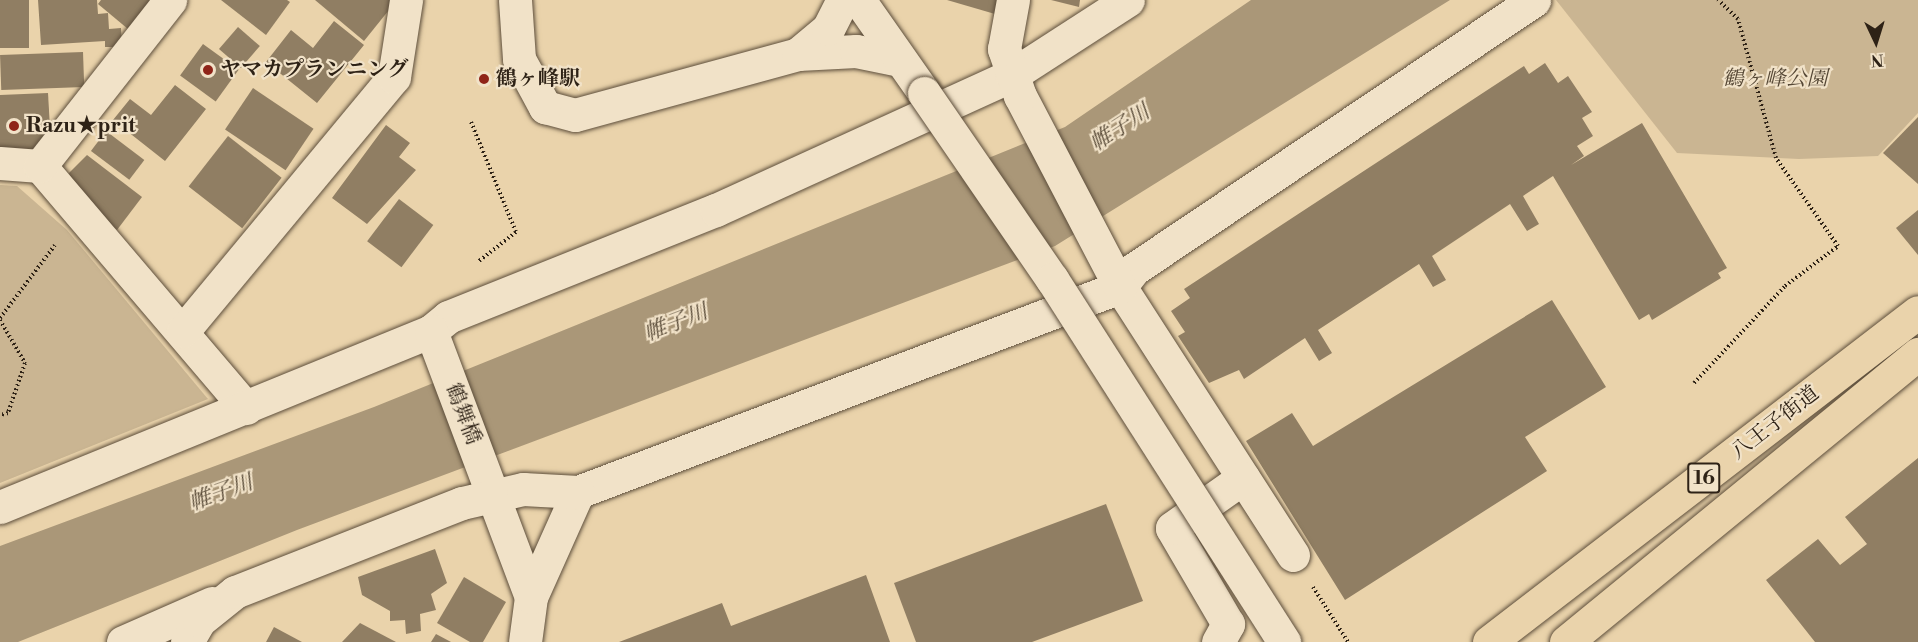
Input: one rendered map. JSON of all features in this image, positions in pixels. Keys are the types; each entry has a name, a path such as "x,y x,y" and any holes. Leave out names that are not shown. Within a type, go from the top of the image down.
{"highway":[{"name":"八王子街道","path":"1489,642 1918,312"},
{"name":"八王子街道","path":"1566,642 1918,354"}],"street":[{"path":"40,166 170,0"},
{"path":"183,331 394,77 406,0"},
{"path":"539,0 515,12 519,58 545,107 575,115 798,54 856,51 900,60"},
{"path":"798,54 828,29 843,0"},
{"path":"859,0 1053,279 1284,642"},
{"path":"1013,0 1004,49 1016,86 1120,287 1293,555"},
{"path":"0,507 246,408 435,341 448,317 716,210 1016,86 1128,0"},
{"path":"123,642 236,592 492,487 578,492 1120,287 1134,270 1534,0"},
{"path":"0,163 40,166 183,331 246,408"},
{"name":"鶴舞橋","path":"435,341 492,487 531,597"},
{"path":"1218,642 1228,624 1172,528 1244,478"},
{"path":"525,642 531,597 578,492"},
{"path":"187,642 199,621 236,592"}],"path":[{"path":"1694,383 1785,286 1838,246 1776,158 1738,19 1718,0"},
{"path":"471,122 516,232 498,241"},
{"path":"0,415 8,412 25,363 0,319 39,266"},
{"path":"1293,555 1348,642"}],"green space":[{"name":"鶴ヶ峰公園","path":"1556,0 1918,0 1918,113 1878,156 1799,159 1677,153"},
{"path":"0,185 17,186 67,230 208,399 0,483"}],"water":[{"name":"帷子川","path":"1251,0 1450,0 1055,246 297,530 18,642 0,642 0,546 374,407 1065,127"}],"building":[{"path":"0,0 29,0 29,48 0,48"},
{"path":"38,0 97,0 98,14 108,13 109,29 121,28 122,47 105,47 105,41 41,45"},
{"path":"101,0 149,0 151,2 128,29 98,4"},
{"path":"221,0 287,0 290,2 266,35"},
{"path":"315,0 397,0 364,41"},
{"path":"947,0 998,0 995,14"},
{"path":"1051,0 1080,0 1079,7"},
{"path":"334,21 364,45 317,103 266,62 291,30 313,48"},
{"path":"238,27 260,46 241,68 219,49"},
{"path":"203,44 239,70 216,101 180,76"},
{"path":"83,52 84,87 1,90 0,55"},
{"path":"1545,63 1558,83 1568,76 1592,112 1582,118 1593,136 1577,146 1584,156 1571,165 1642,123 1727,268 1718,273 1721,278 1652,320 1649,314 1639,320 1553,176 1523,196 1539,224 1527,231 1510,204 1432,256 1446,280 1433,287 1419,264 1318,330 1332,353 1319,361 1305,338 1244,379 1239,370 1209,383 1178,336 1185,332 1171,311 1190,298 1184,289 1524,66 1529,74"},
{"path":"175,85 206,109 165,161 113,120 130,99 151,115"},
{"path":"253,88 314,129 286,170 225,129"},
{"path":"48,93 50,128 33,151 0,152 0,95"},
{"path":"1918,117 1918,184 1883,153"},
{"path":"386,125 410,143 399,157 416,170 367,224 332,198"},
{"path":"106,131 144,160 129,180 91,151"},
{"path":"228,136 282,178 242,228 189,186"},
{"path":"87,155 142,197 117,230 72,192 69,173"},
{"path":"399,199 433,225 401,267 367,241"},
{"path":"1918,210 1918,255 1896,228"},
{"path":"1552,300 1606,387 1525,437 1547,471 1345,600 1246,441 1292,413 1313,446"},
{"path":"1918,458 1918,642 1815,642 1766,580 1818,539 1840,565 1867,544 1845,517"},
{"path":"1106,504 1143,601 1032,642 916,642 894,583"},
{"path":"435,549 447,583 431,594 436,610 420,614 421,631 406,634 405,620 390,621 390,611 362,595 358,577"},
{"path":"866,575 890,642 619,642 722,603 731,626"},
{"path":"464,577 506,602 483,642 470,642 437,623"},
{"path":"360,623 396,642 342,642"},
{"path":"274,627 302,642 266,642"},
{"path":"436,634 451,642 431,642"}],"place":[{"name":"ヤマカプランニング","path":"208,70"},
{"name":"鶴ヶ峰駅","path":"484,79"},
{"name":"Razu★prit","path":"14,126"}]}
